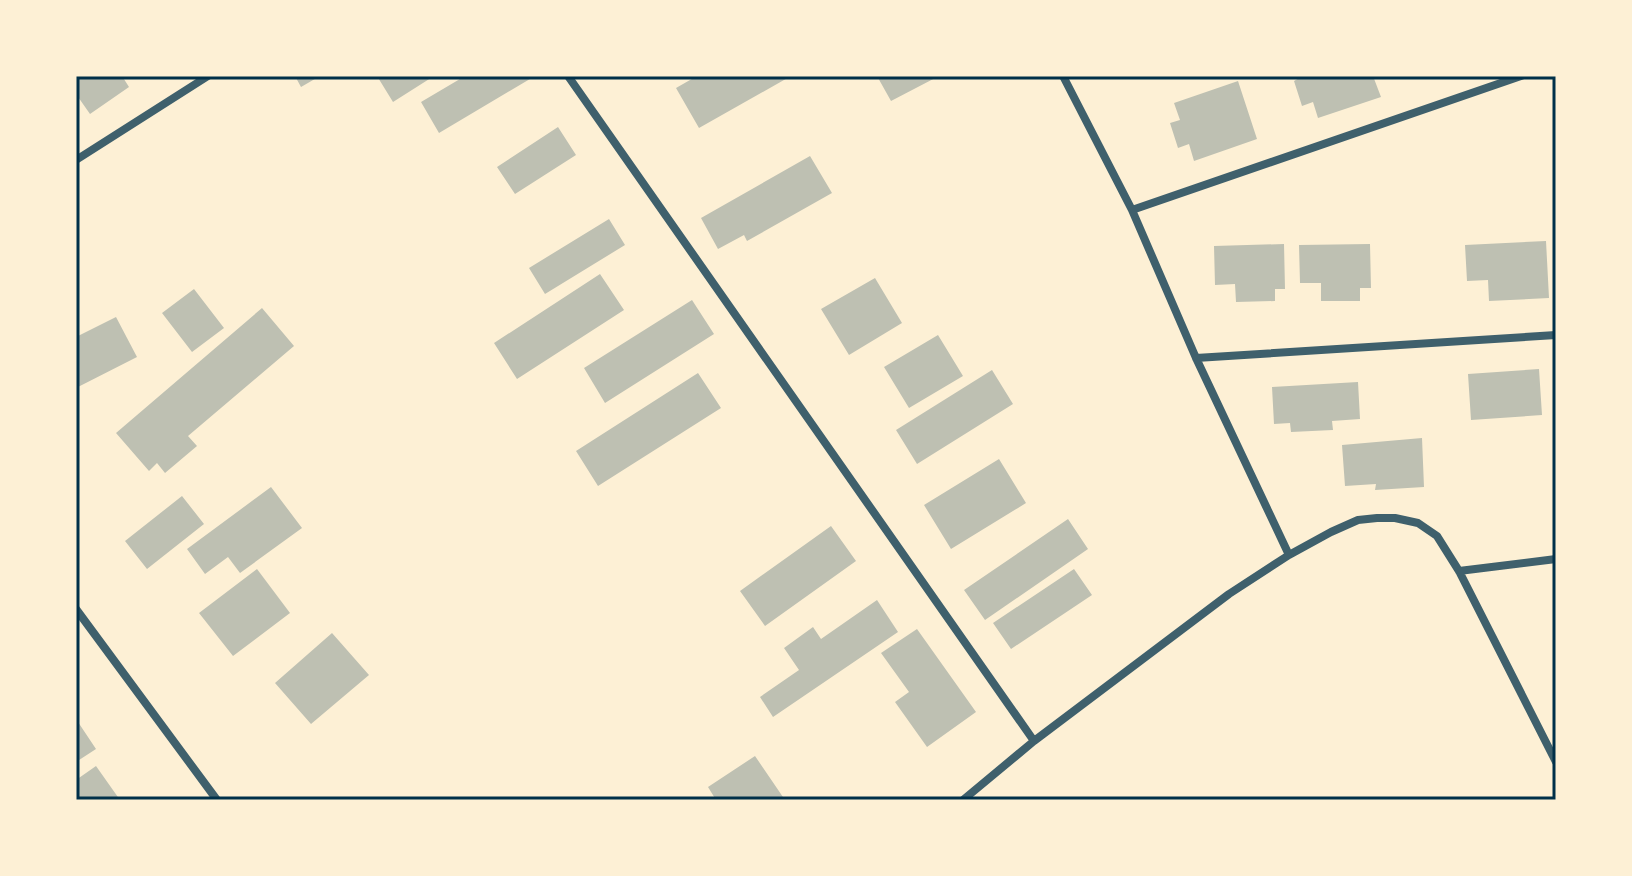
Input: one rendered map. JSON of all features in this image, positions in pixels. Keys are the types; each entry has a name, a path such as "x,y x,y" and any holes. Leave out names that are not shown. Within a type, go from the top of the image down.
{"street":[{"path":"76,160 208,76"},
{"path":"568,76 1034,741"},
{"path":"1063,76 1132,210 1196,358 1289,555"},
{"path":"1132,210 1521,76"},
{"path":"1196,358 1556,335"},
{"path":"963,800 1034,741 1229,594 1289,555 1358,520 1395,518 1418,523 1437,536 1459,571 1556,762"},
{"path":"1459,571 1556,559"},
{"path":"76,609 217,800"}],"building":[{"path":"76,76 122,76 129,87 90,114 76,94"},
{"path":"295,76 320,76 301,87"},
{"path":"377,76 434,76 393,102"},
{"path":"465,76 535,76 439,133 421,102"},
{"path":"697,76 791,76 699,128 676,88"},
{"path":"877,76 939,76 891,101"},
{"path":"1303,76 1373,76 1381,97 1318,118 1313,102 1302,106 1294,81"},
{"path":"1238,81 1257,139 1194,161 1189,144 1178,148 1170,123 1180,120 1174,103"},
{"path":"558,127 576,155 515,194 497,167"},
{"path":"810,156 832,193 747,241 744,235 718,249 701,218"},
{"path":"609,219 625,245 545,294 529,268"},
{"path":"1546,241 1549,298 1489,301 1488,280 1467,281 1465,245"},
{"path":"1284,244 1285,289 1275,289 1275,301 1236,302 1235,284 1215,285 1214,246"},
{"path":"1370,244 1371,288 1360,288 1360,301 1321,301 1321,283 1300,283 1299,245"},
{"path":"600,274 624,310 517,379 494,343"},
{"path":"875,278 902,323 849,355 821,309"},
{"path":"194,289 224,328 192,352 162,313"},
{"path":"692,300 714,334 605,403 584,368"},
{"path":"262,308 294,346 188,436 197,446 165,473 157,463 149,471 116,433"},
{"path":"116,317 137,357 76,388 76,337"},
{"path":"938,335 963,376 909,408 884,367"},
{"path":"1539,369 1542,415 1471,420 1468,374"},
{"path":"992,370 1013,404 917,464 896,430"},
{"path":"698,373 721,408 598,486 576,451"},
{"path":"1358,382 1360,419 1332,421 1333,430 1291,432 1290,423 1274,424 1272,387"},
{"path":"1422,438 1424,487 1375,490 1376,484 1345,486 1342,445"},
{"path":"999,459 1026,503 951,549 924,505"},
{"path":"271,487 302,528 240,573 228,557 205,574 187,549"},
{"path":"182,496 204,524 147,569 125,541"},
{"path":"1068,519 1088,549 985,620 964,590"},
{"path":"831,526 856,561 765,626 740,591"},
{"path":"257,569 290,613 233,656 199,613"},
{"path":"1074,569 1092,595 1011,649 993,623"},
{"path":"877,600 898,632 773,717 760,697 799,670 784,648 813,627 821,639"},
{"path":"917,629 976,712 927,747 895,702 909,692 881,653"},
{"path":"332,633 369,675 311,724 275,683"},
{"path":"76,719 96,749 76,762"},
{"path":"755,756 785,800 716,800 708,787"},
{"path":"96,766 120,800 76,800 76,780"}]}
